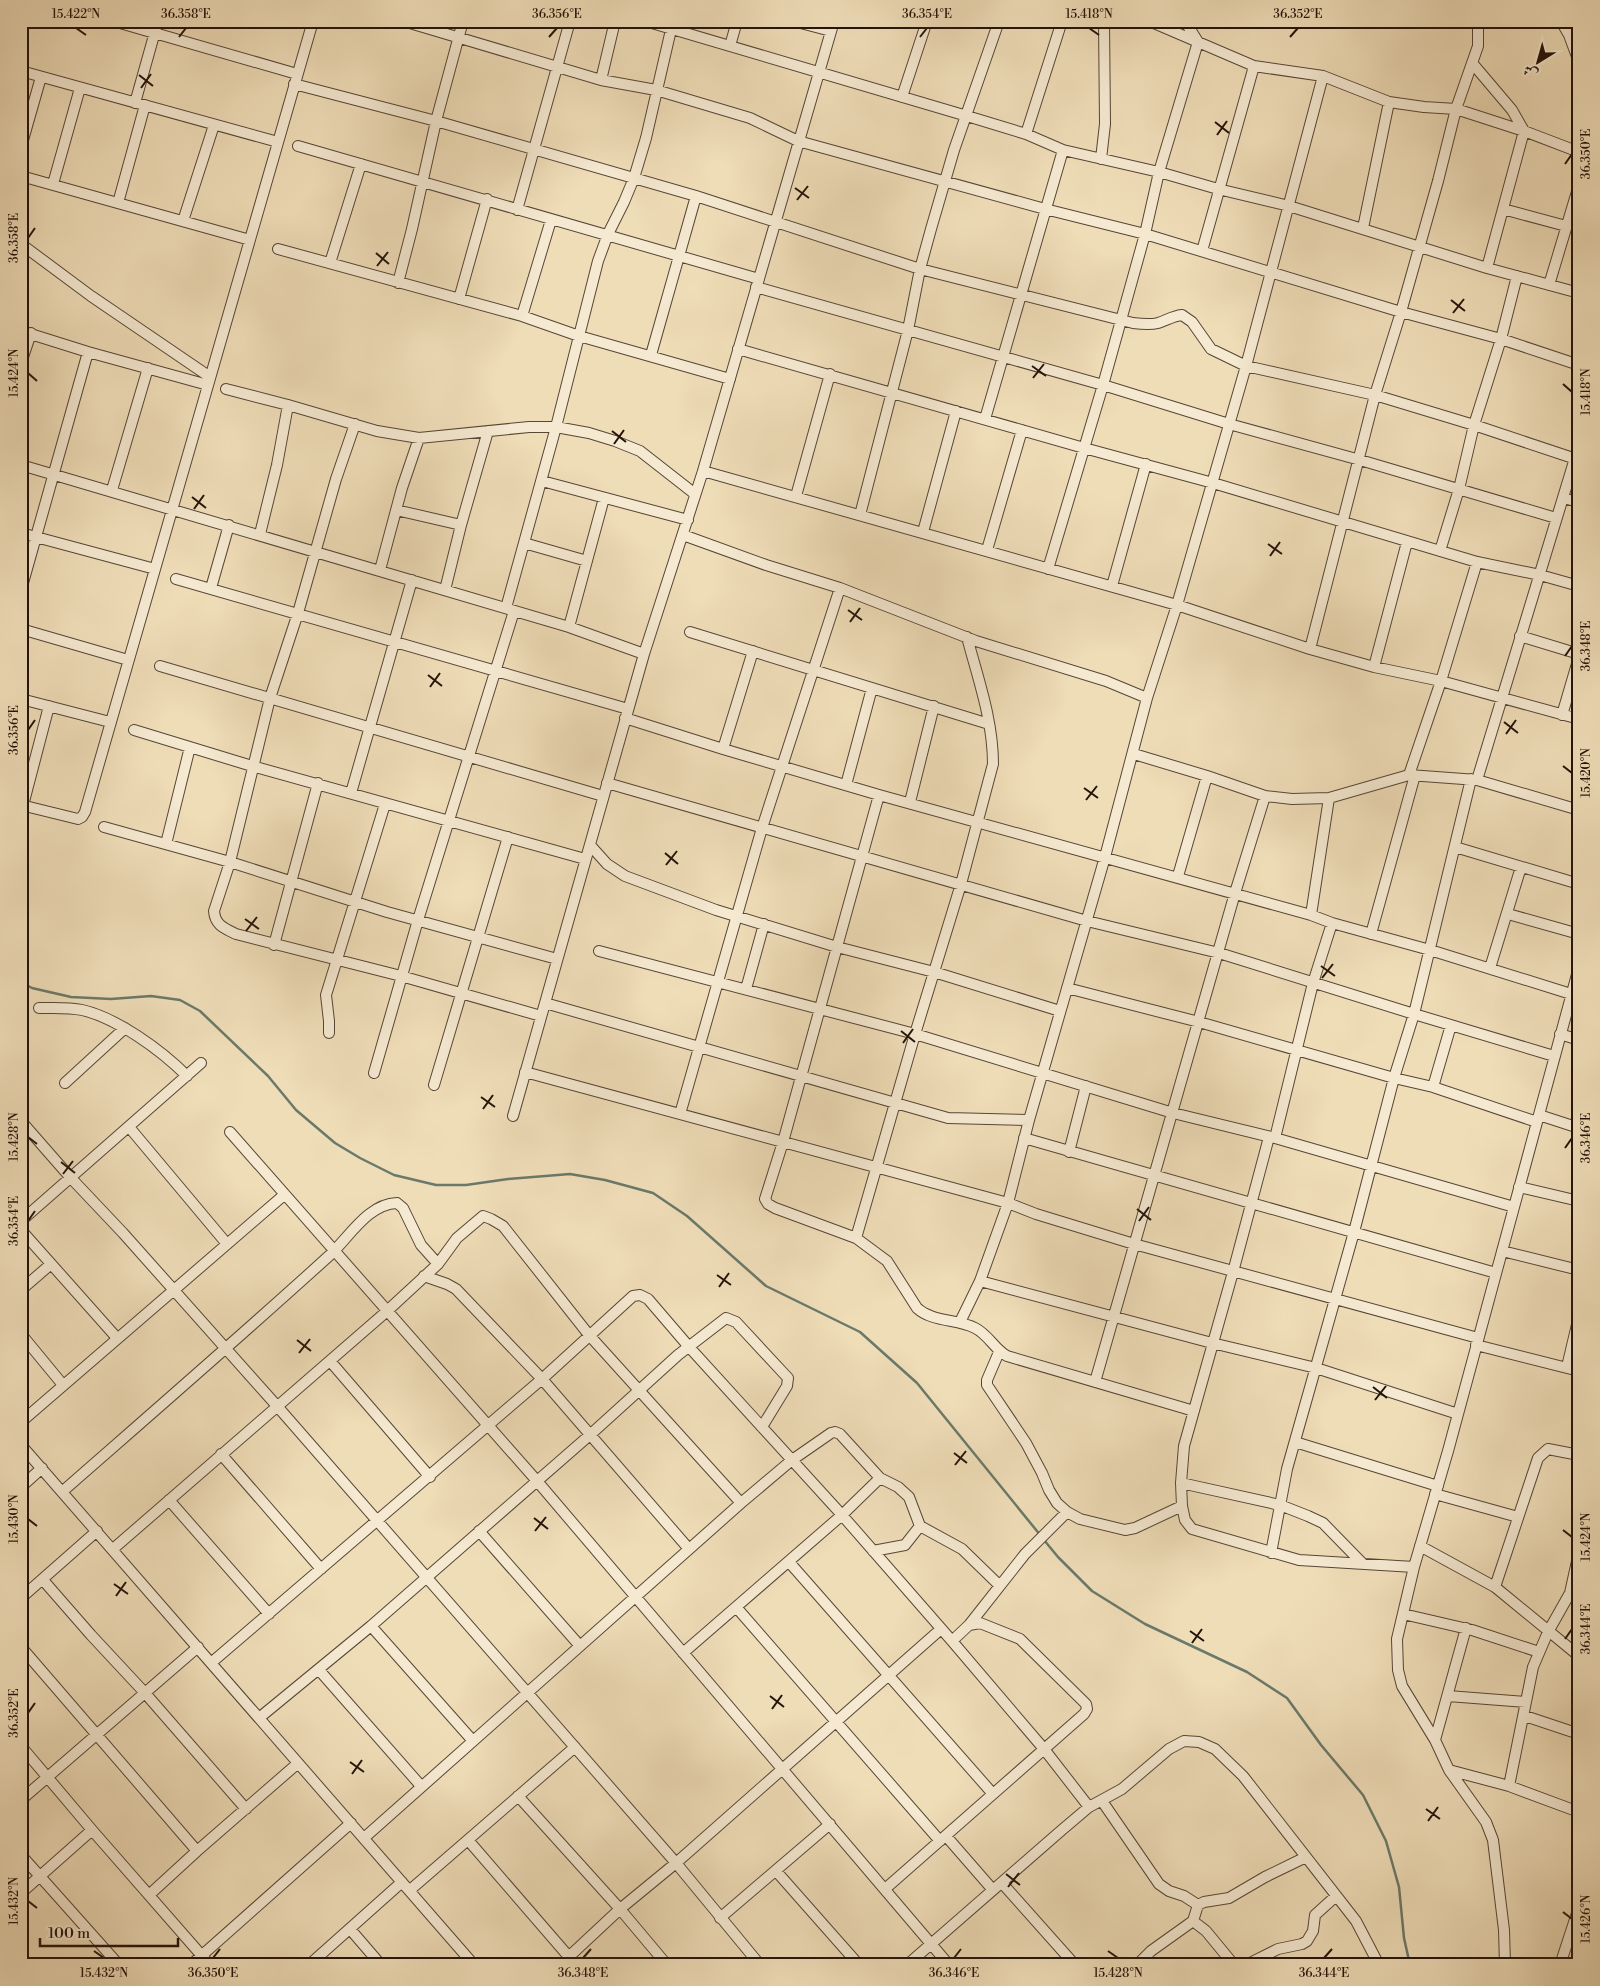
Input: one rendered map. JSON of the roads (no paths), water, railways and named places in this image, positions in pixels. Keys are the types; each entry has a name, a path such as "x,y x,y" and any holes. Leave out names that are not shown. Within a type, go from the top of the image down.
{"street":[{"path":"113,21 296,79 696,196 920,270 1122,320 1147,324 1182,315 1192,322 1211,349 1246,366 1376,395 1474,425 1577,460"},
{"path":"135,103 158,21"},
{"path":"49,706 22,808 78,819 82,817 110,722 313,21"},
{"path":"403,21 601,80 656,90 750,118 798,141 1045,209 1145,234 1401,312 1501,339 1579,365"},
{"path":"398,283 436,121 463,21"},
{"path":"517,210 570,21"},
{"path":"601,80 615,21"},
{"path":"645,21 672,25 730,46 968,116 1026,134 1062,150 1159,172 1218,189 1289,206 1487,268 1579,293"},
{"path":"730,46 737,21"},
{"path":"513,1116 644,654 703,471 832,26 793,21"},
{"path":"902,97 927,21"},
{"path":"860,515 893,392 920,270 945,181 999,21"},
{"path":"1026,134 1062,21"},
{"path":"1101,160 1105,124 1104,21"},
{"path":"1149,21 1254,66 1323,76 1389,102 1456,109 1524,130 1579,152"},
{"path":"1048,569 1122,320 1159,172 1198,42 1185,21"},
{"path":"1310,649 1376,395 1401,312 1456,109 1478,46 1478,21"},
{"path":"1561,21 1579,62"},
{"path":"374,1073 401,976 494,671 510,610 524,543 542,481 598,261 608,234 634,178 646,138 672,25"},
{"path":"1569,36 1579,43"},
{"path":"1473,64 1512,110 1524,130 1487,268"},
{"path":"1202,252 1218,189 1254,66"},
{"path":"21,71 278,142"},
{"path":"960,1322 980,1281 1008,1203 1029,1120 1088,921 1134,754 1147,698 1177,605 1246,366 1323,76"},
{"path":"21,146 41,77"},
{"path":"53,184 80,88"},
{"path":"1362,228 1389,102"},
{"path":"118,203 146,106"},
{"path":"183,221 214,124"},
{"path":"298,146 551,220 608,234 908,330 1103,385 1229,424 1360,460 1556,518"},
{"path":"985,419 1062,150"},
{"path":"330,263 360,164"},
{"path":"21,176 250,240"},
{"path":"1549,285 1579,185"},
{"path":"651,355 696,196"},
{"path":"459,300 487,200"},
{"path":"1503,209 1566,226"},
{"path":"522,316 551,220"},
{"path":"21,244 209,381"},
{"path":"278,249 522,316 579,336 730,379"},
{"path":"1440,551 1474,425 1501,339 1517,276"},
{"path":"21,363 26,332 88,352 148,368 209,381"},
{"path":"738,349 1213,483 1477,562 1540,575 1579,586"},
{"path":"21,590 88,352"},
{"path":"112,490 148,368"},
{"path":"796,496 830,374"},
{"path":"226,389 377,431 419,438 556,427 589,433 615,441 640,452 695,494"},
{"path":"260,534 277,465 288,405"},
{"path":"923,532 956,411"},
{"path":"355,424 315,551 298,613 270,698 230,862 214,911 215,918 218,924 236,934 401,976 541,1016"},
{"path":"987,550 1022,430"},
{"path":"445,590 461,525 488,431"},
{"path":"380,570 396,510 419,438"},
{"path":"1271,1553 1295,1442 1354,1232 1394,1078 1414,1014 1474,780 1540,575 1556,518 1577,460 1579,444"},
{"path":"1112,586 1146,464"},
{"path":"21,465 112,490 569,627 644,654"},
{"path":"703,471 1177,605 1310,649 1374,667 1441,681 1579,719"},
{"path":"542,481 688,520"},
{"path":"569,627 604,498"},
{"path":"1563,498 1579,502"},
{"path":"396,510 461,525"},
{"path":"211,588 229,525"},
{"path":"21,533 154,569"},
{"path":"683,535 766,565 840,588 966,638 1106,681 1147,698"},
{"path":"1374,667 1407,542"},
{"path":"524,543 587,561"},
{"path":"1371,934 1412,775 1477,562"},
{"path":"176,579 494,671 627,714 723,749 879,795 1178,876 1311,915 1332,923 1490,968 1571,994"},
{"path":"351,793 396,642 412,580"},
{"path":"680,1114 762,828 840,588"},
{"path":"21,629 128,660"},
{"path":"690,632 989,724"},
{"path":"1520,636 1579,655 1562,715"},
{"path":"856,1238 961,884 993,764 993,745 989,724 966,638"},
{"path":"723,749 753,651"},
{"path":"160,666 603,796"},
{"path":"846,785 872,688"},
{"path":"21,699 110,722"},
{"path":"910,802 934,706"},
{"path":"134,730 252,766 585,859"},
{"path":"166,844 190,747"},
{"path":"1134,754 1266,796 1292,799 1329,798 1412,775 1474,780 1579,810"},
{"path":"1178,876 1207,776"},
{"path":"607,783 1088,921 1219,952 1313,983 1554,1056"},
{"path":"274,945 318,784"},
{"path":"879,795 783,1142 765,1199 768,1204 856,1238 887,1261 917,1308 923,1314 960,1322 976,1329 988,1337 999,1352 1007,1356 1194,1411"},
{"path":"1095,1382 1115,1317 1134,1244 1156,1176 1235,893 1266,796"},
{"path":"1311,915 1329,798"},
{"path":"329,1033 326,995 353,902 385,804"},
{"path":"104,828 230,862 353,902 557,959"},
{"path":"434,1085 508,838"},
{"path":"590,844 607,864 625,876 736,916 837,948 934,972 1060,1011"},
{"path":"1456,847 1579,884"},
{"path":"1490,968 1521,867"},
{"path":"1508,914 1579,934"},
{"path":"1332,923 1313,983 1297,1052 1251,1203 1184,1446 1181,1482 1182,1506 1184,1520 1192,1530 1271,1553 1299,1560 1414,1567"},
{"path":"746,989 764,924"},
{"path":"600,950 915,1034 1173,1113 1272,1137 1514,1207"},
{"path":"1505,1965 1504,1930 1493,1840 1486,1822 1449,1770 1435,1740 1402,1686 1398,1670 1397,1639 1414,1567 1458,1414 1579,967"},
{"path":"1067,988 1199,1022 1297,1052 1433,1087 1579,1128"},
{"path":"545,1003 948,1118 1029,1120"},
{"path":"39,1008 81,1010 106,1018 125,1028 170,1059 187,1076"},
{"path":"1433,1087 1451,1025"},
{"path":"65,1083 125,1028"},
{"path":"1560,1034 1579,1040"},
{"path":"21,1221 201,1063"},
{"path":"525,1072 1008,1203 1036,1214 1134,1244 1336,1298 1477,1342 1579,1371"},
{"path":"1069,1152 1086,1086"},
{"path":"22,1123 277,1406 676,1863 760,1965"},
{"path":"129,1127 227,1244"},
{"path":"230,1132 537,1482 949,1965"},
{"path":"1024,1138 1496,1273"},
{"path":"1519,1187 1579,1201"},
{"path":"21,1422 284,1195"},
{"path":"63,1491 334,1251 370,1214 381,1206 397,1203 403,1208 421,1245 438,1264"},
{"path":"113,1549 386,1312 438,1264 457,1238 482,1216 503,1226 589,1335 741,1503"},
{"path":"21,1230 117,1338"},
{"path":"1502,1251 1579,1270"},
{"path":"21,1290 51,1264"},
{"path":"424,1276 456,1289 542,1379 689,1549"},
{"path":"980,1281 1212,1343 1316,1368 1458,1414"},
{"path":"211,1663 542,1379 633,1296 640,1295 648,1299 842,1515 940,1629 952,1640 1044,1749 1089,1807"},
{"path":"1567,1367 1579,1316"},
{"path":"259,1718 320,1670 537,1482 678,1355 690,1348 726,1318 736,1322 788,1378 787,1386 762,1427"},
{"path":"21,1334 64,1384"},
{"path":"999,1352 987,1380 987,1385 1026,1443 1042,1473 1048,1490 1057,1503 1067,1512 1080,1519 1124,1530 1135,1528 1182,1506"},
{"path":"330,1360 430,1476"},
{"path":"364,1838 741,1503 792,1460 835,1432 840,1434 880,1478 898,1487 909,1497 920,1526 962,1549 999,1585"},
{"path":"1295,1442 1518,1517"},
{"path":"21,1445 474,1965"},
{"path":"1494,1587 1538,1458 1542,1452 1548,1449 1579,1455"},
{"path":"221,1454 321,1569"},
{"path":"21,1487 42,1468"},
{"path":"684,1653 842,1515 880,1478"},
{"path":"1181,1482 1280,1505 1323,1523 1363,1564"},
{"path":"169,1500 269,1614"},
{"path":"952,1640 969,1625 1025,1554 1067,1512"},
{"path":"873,1551 905,1545 920,1526"},
{"path":"21,1598 97,1531"},
{"path":"479,1531 580,1646"},
{"path":"1420,1546 1494,1587 1579,1656"},
{"path":"1509,1786 1525,1716 1526,1702 1539,1652 1548,1632 1575,1595 1579,1552"},
{"path":"789,1562 993,1794"},
{"path":"43,1580 246,1809"},
{"path":"736,1607 943,1839 993,1890"},
{"path":"1403,1614 1466,1628 1539,1652"},
{"path":"885,1889 1087,1710 1086,1704 1020,1639 987,1624 969,1625"},
{"path":"371,1626 472,1741"},
{"path":"1435,1740 1466,1628"},
{"path":"560,1965 573,1961 620,1910 676,1863 940,1629"},
{"path":"21,1800 198,1647"},
{"path":"21,1648 197,1851"},
{"path":"320,1670 421,1786"},
{"path":"1448,1696 1526,1702"},
{"path":"1525,1716 1579,1734"},
{"path":"908,1965 1089,1807 1122,1789 1169,1749 1184,1741 1199,1742 1215,1749 1243,1776 1356,1920 1379,1965"},
{"path":"21,1746 210,1965"},
{"path":"410,1890 575,1747"},
{"path":"149,1895 298,1764"},
{"path":"1449,1770 1509,1786 1579,1812"},
{"path":"518,1796 667,1965"},
{"path":"1102,1801 1159,1884 1198,1905"},
{"path":"191,1965 350,1823"},
{"path":"720,1918 830,1824"},
{"path":"21,1893 92,1830"},
{"path":"468,1840 573,1961"},
{"path":"21,1855 119,1965"},
{"path":"1137,1965 1151,1950 1193,1921 1198,1905 1204,1902 1229,1898 1265,1877 1306,1857"},
{"path":"776,1871 859,1965"},
{"path":"309,1965 402,1882"},
{"path":"1002,1883 1075,1965"},
{"path":"1246,1965 1278,1949 1302,1944 1307,1941 1313,1931 1315,1915 1336,1896"},
{"path":"1560,1965 1579,1907"},
{"path":"1193,1921 1206,1931 1234,1965"},
{"path":"350,1929 381,1965"},
{"path":"21,1957 28,1965"}],"waterway":[{"path":"21,982 32,988 71,997 111,999 151,996 180,1000 200,1011 268,1076 296,1110 335,1143 394,1175 436,1185 466,1185 508,1179 570,1174 605,1180 653,1193 687,1216 766,1286 860,1332 917,1383 1041,1536"},
{"path":"1044,1540 1092,1591 1145,1624 1247,1672 1287,1698 1321,1745 1363,1795 1386,1841 1399,1887 1404,1938 1410,1965"}]}
